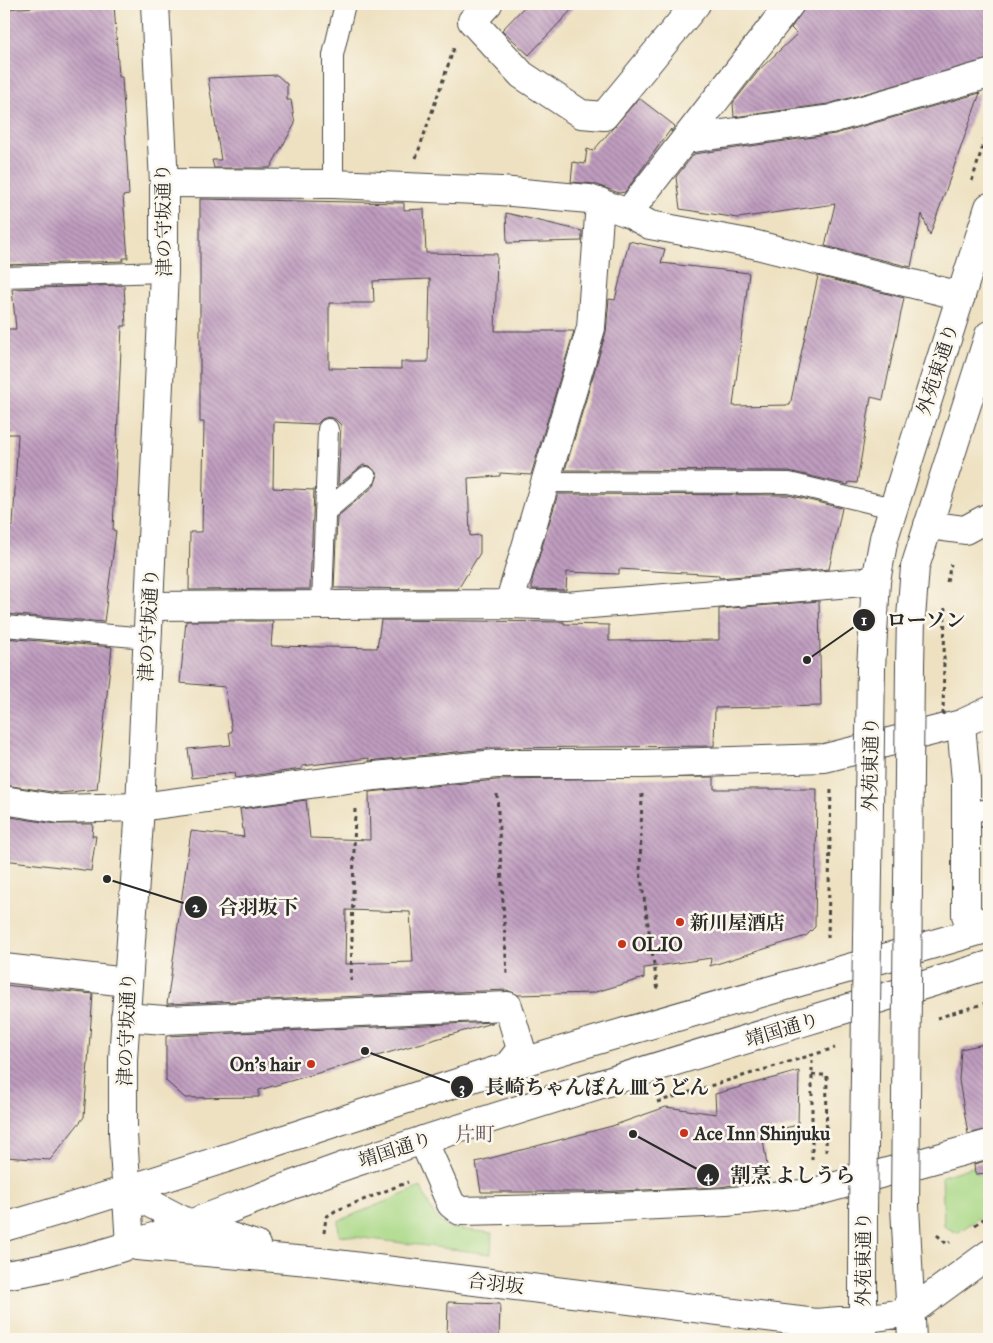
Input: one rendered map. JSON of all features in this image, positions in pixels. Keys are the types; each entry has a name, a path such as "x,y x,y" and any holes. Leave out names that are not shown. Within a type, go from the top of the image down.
{"street":[{"name":"津の守坂通り","path":"130,1245 123,1134 125,1017 140,807 164,272 164,184 155,4"},
{"path":"478,10 522,75 581,114 604,116 696,4"},
{"path":"628,213 790,4"},
{"path":"686,139 831,119 989,74"},
{"path":"164,184 333,184 501,191 589,199 628,213 650,225 753,244 961,296"},
{"path":"509,604 547,482 591,328 600,202"},
{"name":"外苑東通り","path":"863,1329 871,668 876,581 892,508 989,207"},
{"name":"外苑東通り","path":"912,1339 905,1206 911,618 915,567 989,335"},
{"path":"928,525 965,530 989,517"},
{"path":"149,606 509,604 566,606 876,581"},
{"path":"4,800 59,809 140,807 355,778 496,764 643,764 826,758 961,724 989,711"},
{"path":"961,724 966,781 978,811 966,915 989,928"},
{"path":"4,1227 126,1191 507,1067 663,1020 989,928"},
{"name":"靖国通り","path":"4,1275 85,1259 130,1245 322,1174 423,1140 989,965"},
{"path":"4,968 127,982"},
{"path":"125,1017 165,1020 508,1006 521,1049 507,1067"},
{"path":"423,1140 451,1204 460,1211 697,1203 811,1193 989,1144"},
{"path":"248,1242 241,1231 242,1221 249,1213 322,1174"},
{"path":"126,1191 188,1223 248,1242 322,1249"},
{"name":"合羽坂","path":"130,1245 322,1249 863,1329 910,1312"},
{"path":"910,1312 989,1254"}],"lane":[{"path":"333,184 333,54 345,4"},
{"path":"4,277 164,272"},
{"path":"322,605 328,429"},
{"path":"325,512 366,477"},
{"path":"547,482 789,483 892,508"},
{"path":"4,626 147,638"}],"path":[{"path":"416,160 455,43"},
{"path":"826,758 831,782 828,938"},
{"path":"496,764 508,1006"},
{"path":"643,764 640,870 659,993"},
{"path":"351,1012 355,778"},
{"path":"933,1019 989,1002"},
{"path":"653,1103 840,1047"},
{"path":"811,1193 812,1055"},
{"path":"812,1075 827,1075 826,1162"},
{"path":"322,1249 323,1227 326,1217 335,1211 437,1171"},
{"path":"968,1230 989,1215"},
{"path":"932,1231 947,1244 954,1239"}],"green space":[{"path":"989,1162 989,1211 957,1233 944,1226 942,1176"},
{"path":"421,1187 432,1210 443,1225 449,1228 492,1233 491,1254 339,1235 338,1221"}],"building":[{"path":"78,4 114,4 119,77 122,77 129,195 123,196 128,258 123,258 123,261 4,265 4,9"},
{"path":"527,4 577,4 529,55 502,30"},
{"path":"807,4 989,4 989,59 828,104 734,117 733,103 760,69 797,34 791,28"},
{"path":"277,75 287,84 287,100 291,100 295,124 270,168 214,168 212,160 221,160 208,78"},
{"path":"980,93 930,235 922,214 911,267 825,246 835,204 738,218 680,209 676,177 694,154 835,134"},
{"path":"639,98 675,126 625,192 619,193 594,184 571,182 573,162 585,164 587,149 593,151"},
{"path":"200,199 404,203 404,210 424,209 426,253 497,254 495,331 574,331 531,475 500,473 500,476 468,478 470,536 480,535 480,553 458,589 334,588 337,517 374,486 378,475 370,466 363,465 338,485 341,425 335,419 328,417 322,419 317,424 274,422 273,488 314,490 310,589 189,590 190,532 202,532 204,422 200,422","holes":["430,279 428,362 401,362 401,369 329,368 329,303 374,303 373,281"]},
{"path":"506,213 582,231 582,241 507,243"},
{"path":"629,241 665,249 661,263 749,273 733,406 790,405 818,276 904,298 883,400 871,397 857,483 849,482 848,485 789,471 565,470 606,332 609,299 615,300"},
{"path":"124,285 126,326 122,326 113,530 116,531 104,622 4,614 4,526 13,526 18,434 4,434 4,329 16,329 12,289"},
{"path":"558,494 788,495 842,508 829,569 719,578 719,575 619,569 619,574 567,572 566,590 532,589 532,580"},
{"path":"819,601 821,706 715,708 714,746 494,748 369,761 369,758 302,766 302,769 235,778 234,773 192,778 188,749 231,745 229,732 232,732 225,687 180,683 186,621 273,621 271,646 377,648 381,620 564,622 564,624 609,625 609,641 719,640 719,609"},
{"path":"4,638 112,647 97,789 60,793 4,785"},
{"path":"714,777 714,789 817,789 815,927 806,936 710,966 711,958 644,968 644,978 592,993 518,995 507,990 167,1004 191,831 244,837 240,809 306,800 310,838 370,840 369,792 497,780","holes":["346,910 410,912 413,962 345,964"]},
{"path":"4,816 56,824 93,824 92,836 96,836 91,871 4,860"},
{"path":"4,985 93,994 84,1117 50,1160 4,1157"},
{"path":"495,1022 259,1090 259,1097 185,1098 166,1081 166,1036"},
{"path":"989,1043 989,1129 968,1134 959,1080 961,1049"},
{"path":"799,1071 798,1125 762,1133 769,1179 720,1187 591,1192 481,1192 476,1162 612,1126 666,1107 716,1114 715,1094"},
{"path":"989,1160 989,1173 975,1174 974,1164"},
{"path":"448,1302 500,1304 499,1339 447,1339"}],"place":[{"name":"ローソン","path":"807,660"},
{"name":"合羽坂下","path":"107,879"},
{"name":"新川屋酒店","path":"680,922"},
{"name":"OLIO","path":"622,944"},
{"name":"長崎ちゃんぽん 皿うどん","path":"365,1051"},
{"name":"On's hair","path":"311,1064"},
{"name":"Ace Inn Shinjuku","path":"684,1133"},
{"name":"割烹 よしうら","path":"633,1134"}],"district":[{"name":"片町","path":"475,1134"}]}
